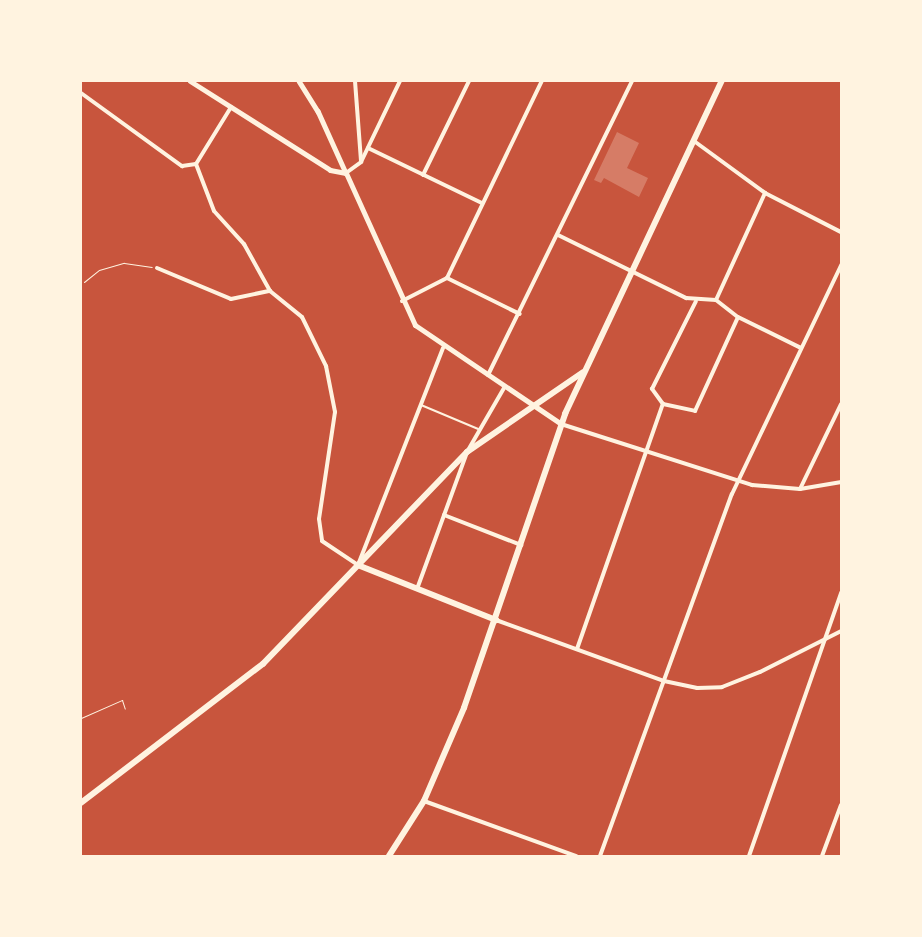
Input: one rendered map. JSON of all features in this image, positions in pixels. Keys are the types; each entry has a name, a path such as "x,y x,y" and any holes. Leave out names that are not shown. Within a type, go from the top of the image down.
{"main road":[{"path":"190,81 330,170 346,173 402,301 415,325 443,348 561,424"},
{"path":"389,856 424,801 496,620 561,424 582,373 722,81"},
{"path":"81,803 240,685 466,452 582,373"},
{"path":"358,565 496,620"}],"street":[{"path":"299,81 318,110 346,173 361,162 400,81"},
{"path":"355,81 361,162"},
{"path":"423,175 469,81"},
{"path":"402,301 447,278 542,81"},
{"path":"487,376 520,314 632,81"},
{"path":"81,93 182,166 196,164"},
{"path":"196,164 231,107"},
{"path":"694,141 744,176 765,194 841,232"},
{"path":"368,148 482,203"},
{"path":"196,164 214,211 244,244 270,291 296,308 326,366 336,422 320,508 321,537 334,553 358,565 443,348"},
{"path":"716,300 765,194"},
{"path":"558,235 696,301 716,300 738,317 801,348"},
{"path":"600,856 737,481 841,265"},
{"path":"157,268 231,299 270,291"},
{"path":"447,278 520,314"},
{"path":"696,301 652,389 663,404 695,411 738,317"},
{"path":"417,589 466,452 504,388"},
{"path":"577,649 663,404"},
{"path":"800,490 841,404"},
{"path":"561,424 645,454 737,481 800,490 841,482"},
{"path":"444,515 522,545"},
{"path":"749,856 828,635 841,593"},
{"path":"496,620 664,681 697,688 722,687 828,635 841,631"},
{"path":"424,801 576,856"},
{"path":"822,856 841,805"}],"lane":[{"path":"421,406 478,430"}],"path":[{"path":"84,282 99,270 124,264 157,268"},
{"path":"81,718 122,700 125,709"}],"building":[{"path":"617,132 639,143 627,168 648,178 639,197 604,178 601,183 594,180"}]}
